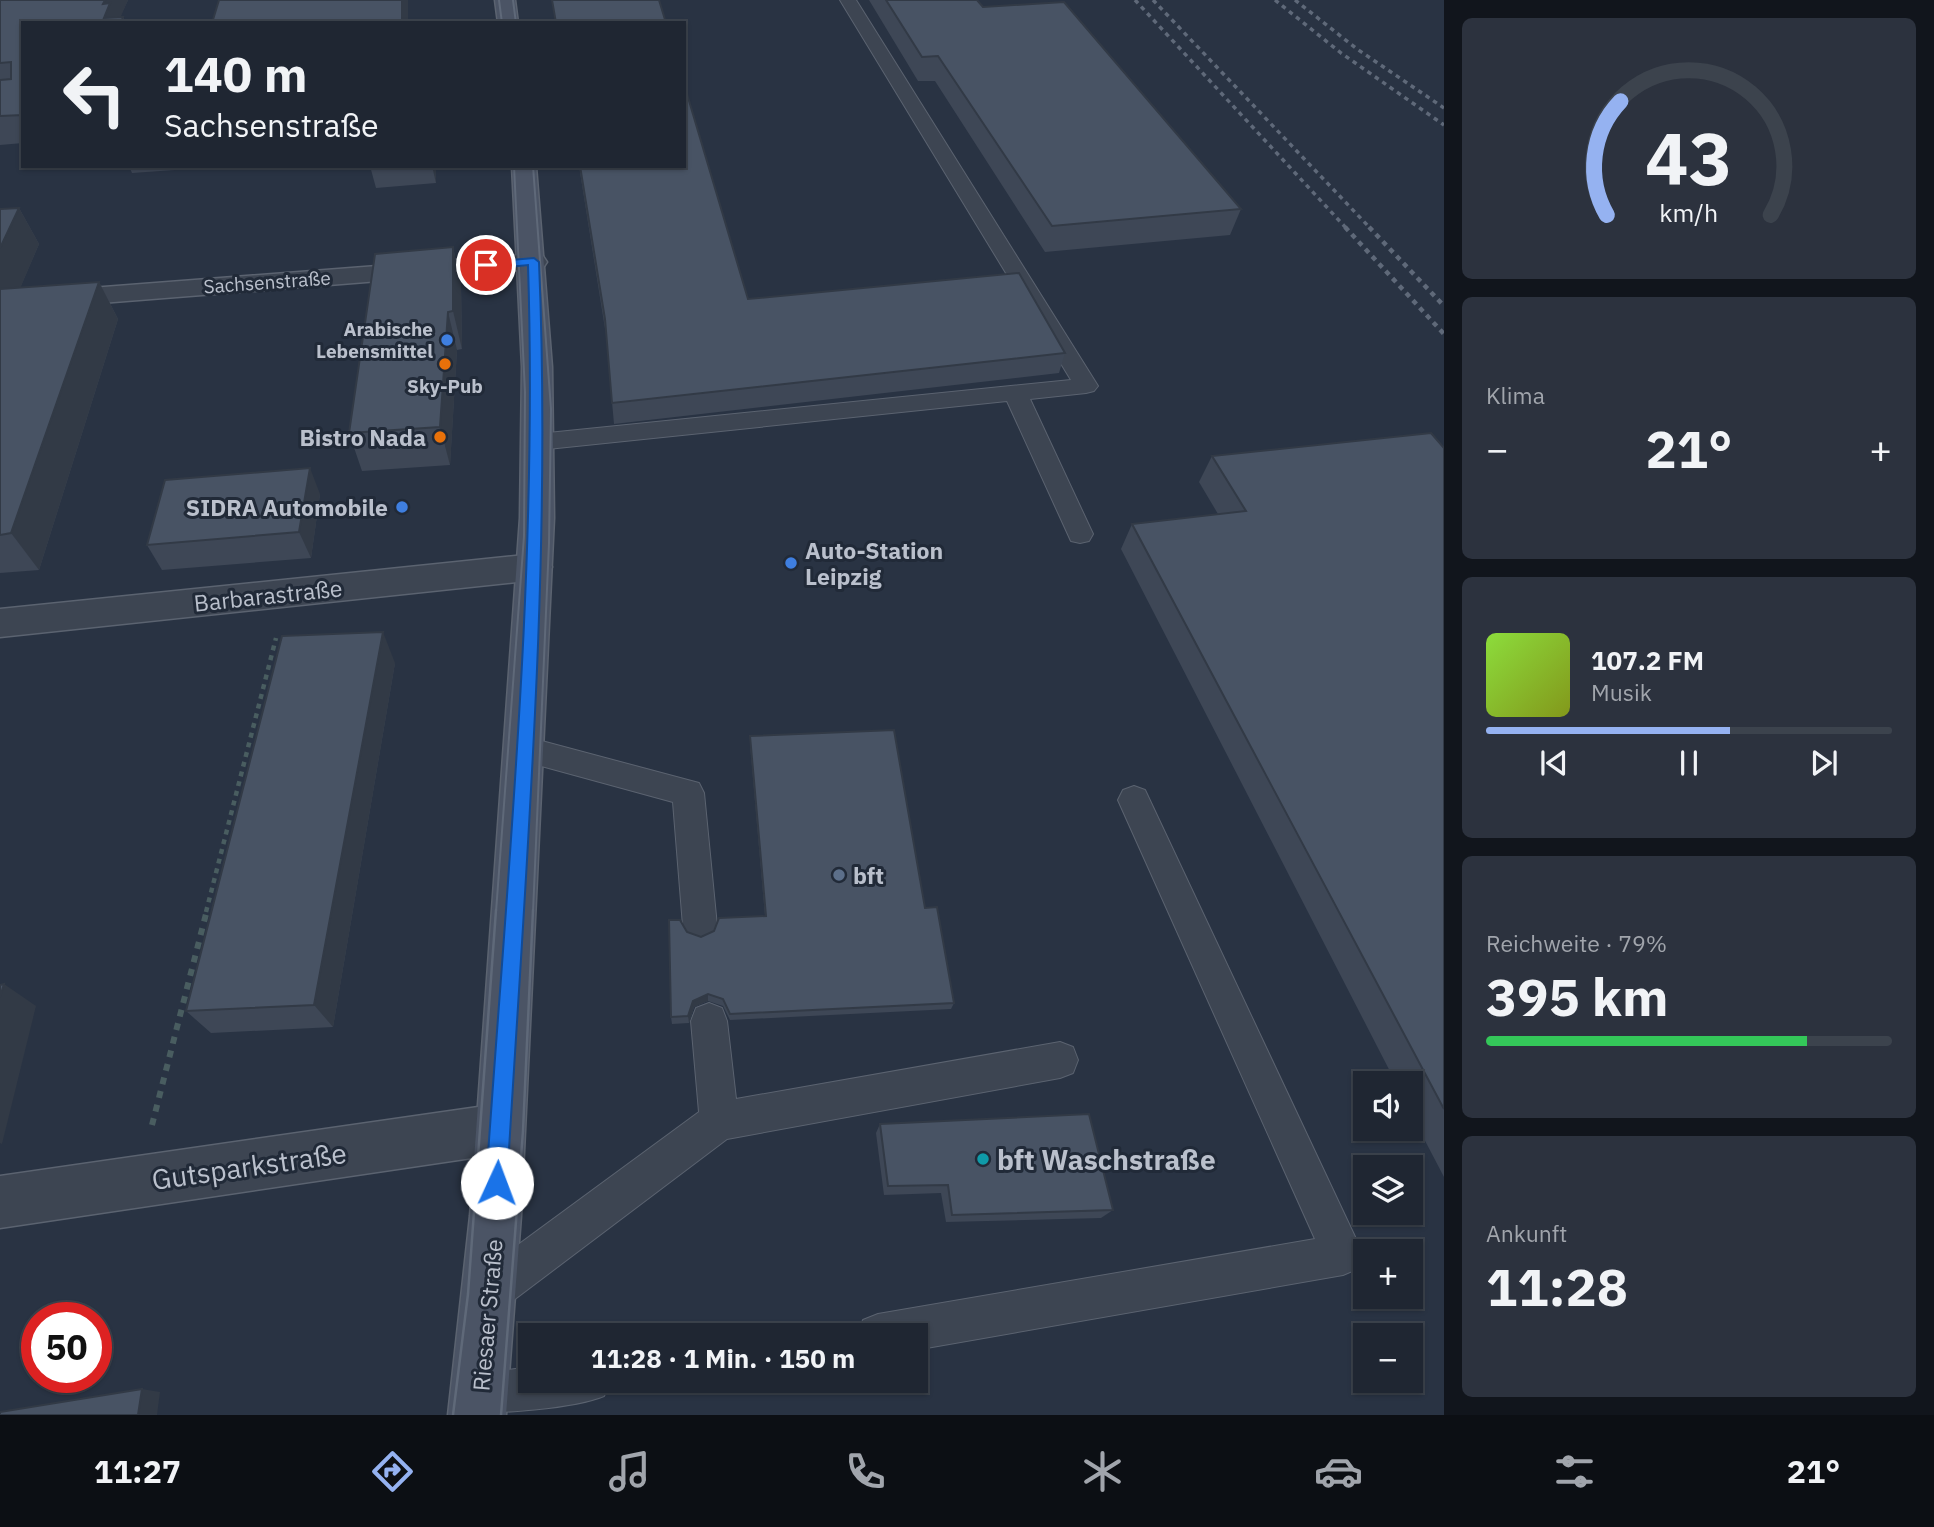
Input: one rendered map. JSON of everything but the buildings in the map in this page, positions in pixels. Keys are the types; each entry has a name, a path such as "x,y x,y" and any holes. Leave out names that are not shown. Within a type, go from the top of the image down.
{"main road":[{"path":"505,0 508,21"},
{"name":"Riesaer Straße","path":"478,1406 492,1290 499,1129 535,568 538,442 534,262 524,168"}],"street":[{"name":"Sachsenstraße","path":"0,303 534,262"},
{"name":"Barbarastraße","path":"0,623 535,568"},
{"name":"Gutsparkstraße","path":"0,1202 499,1129"}],"lane":[{"path":"538,442 1086,386 848,0"},
{"path":"1015,393 1080,534"},
{"path":"523,749 688,793 700,926"},
{"path":"928,1326 1343,1255 1134,800"},
{"path":"709,1021 719,1121"},
{"path":"492,1290 719,1121 1060,1060"},
{"path":"478,1406 536,1393"}],"path":[{"path":"138,1182 288,593"},
{"path":"260,706 270,705"},
{"path":"229,827 239,825"},
{"path":"197,950 208,949"}],"tram line":[{"path":"499,0 502,21"},
{"path":"513,0 516,21"},
{"path":"496,912 524,536 525,392 514,168"},
{"path":"533,168 551,409 549,543 533,912"},
{"path":"453,1415 468,1294 496,910"},
{"path":"501,1415 523,1131 533,910"}],"railway":[{"path":"1135,0 1347,229"},
{"path":"1153,0 1371,229"},
{"path":"1275,0 1341,53 1444,125"},
{"path":"1295,0 1357,49 1444,108"},
{"path":"1345,227 1444,334"},
{"path":"1369,227 1444,306"}],"place":[{"name":"Arabische Lebensmittel","path":"447,340"},
{"name":"Sky-Pub","path":"445,364"},
{"name":"Bistro Nada","path":"440,437"},
{"name":"SIDRA Automobile","path":"402,507"},
{"name":"Auto-Station Leipzig","path":"791,563"},
{"name":"bft","path":"839,875"},
{"name":"bft Waschstraße","path":"983,1159"}],"route":[{"path":"486,265 534,262 539,394 535,568 497,1183"}]}
